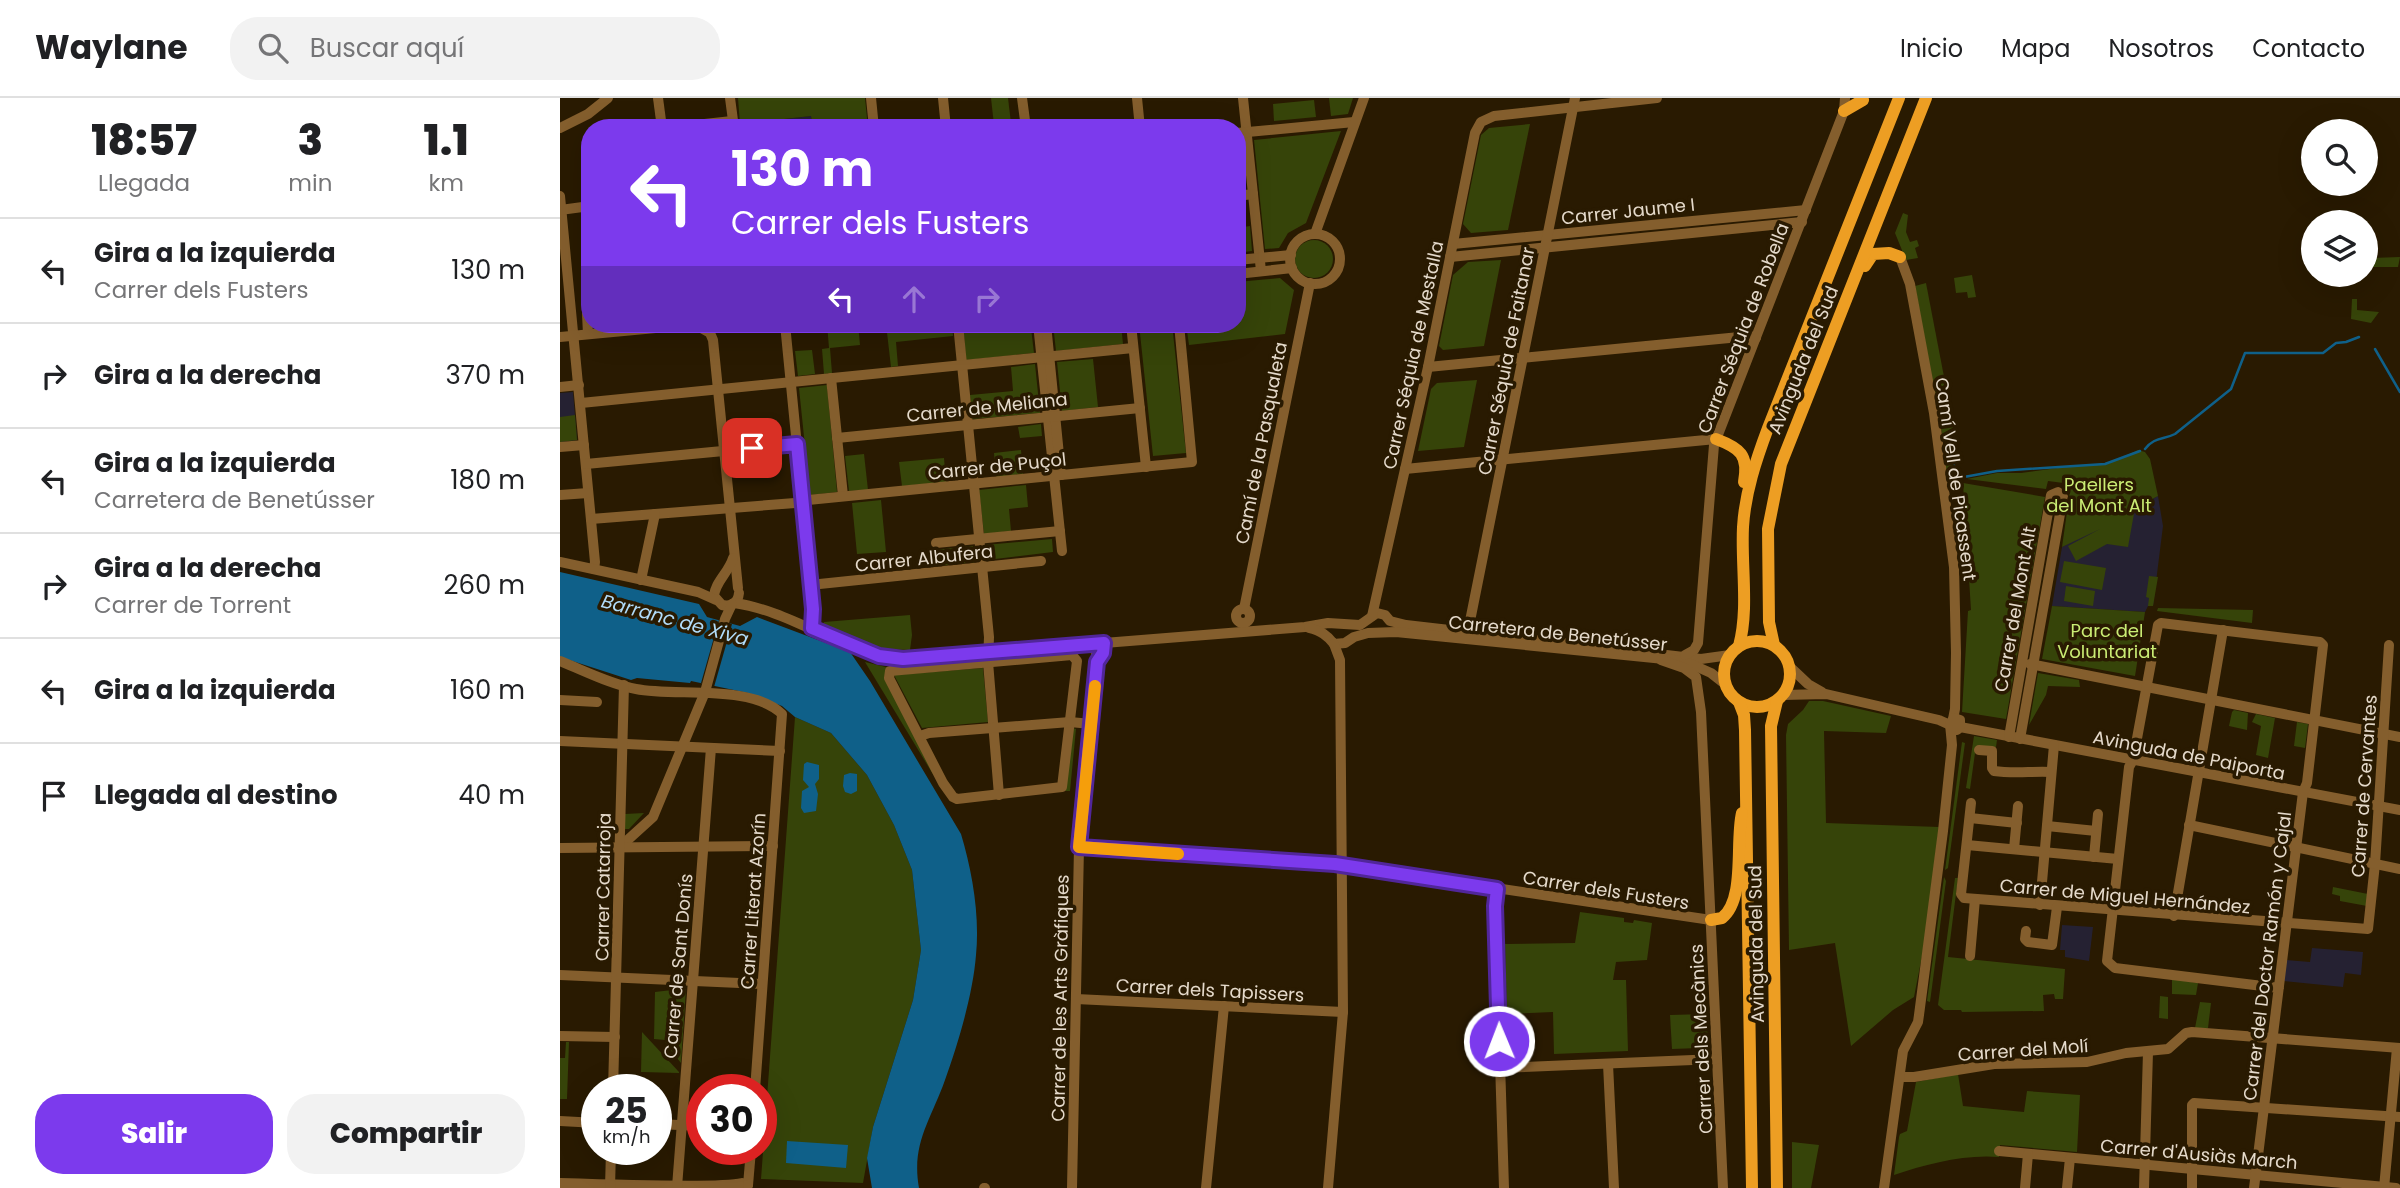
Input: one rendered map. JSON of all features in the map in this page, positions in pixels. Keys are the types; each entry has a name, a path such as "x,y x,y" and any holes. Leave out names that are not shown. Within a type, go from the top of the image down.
{"main road":[{"name":"Avinguda del Sud","path":"1735,650 1743,622 1744,510 1750,482 1768,428 1899,98"},
{"name":"Avinguda del Sud","path":"1774,645 1769,622 1768,545 1775,488 1790,438 1926,98"},
{"path":"1844,104 1864,99"},
{"path":"1855,276 1873,254 1889,253 1900,257"},
{"path":"1716,439 1738,449 1745,461 1742,494 1744,510"},
{"path":"1756,641 1774,645 1781,651 1790,667 1788,686 1780,698 1758,707 1739,702 1725,684 1725,664 1735,650 1756,641"},
{"name":"Avinguda del Sud","path":"1777,1188 1771,729 1780,698"},
{"name":"Avinguda del Sud","path":"1739,702 1745,726 1752,1188"},
{"path":"1711,915 1730,909 1736,886 1739,825 1746,792"}],"street":[{"path":"560,128 587,114 608,98"},
{"path":"649,98 659,102"},
{"path":"730,98 732,119"},
{"path":"871,98 873,119"},
{"path":"943,98 945,119"},
{"path":"1016,98 1018,119"},
{"path":"1023,98 1025,119"},
{"path":"1137,98 1139,119"},
{"path":"1242,119 1243,98"},
{"path":"1315,234 1364,98"},
{"path":"1574,102 1657,98"},
{"name":"Carrer Séquia de Mestalla","path":"1372,615 1428,367 1475,133 1481,122 1494,116 1574,102"},
{"name":"Carrer Séquia de Faitanar","path":"1468,631 1574,102"},
{"name":"Carrer Séquia de Robella","path":"1685,655 1694,650 1698,643 1716,439 1802,222 1844,104"},
{"path":"1246,133 1354,122"},
{"path":"1246,155 1261,271"},
{"path":"1246,195 1253,194"},
{"path":"560,196 564,280 574,335 594,569"},
{"path":"561,209 581,207"},
{"name":"Carrer Jaume I","path":"1453,244 1806,210"},
{"name":"Carrer Jaume I","path":"1450,257 1802,222"},
{"path":"1315,234 1323,236 1336,246 1340,262 1337,270 1326,281 1310,283 1296,275 1292,268 1291,254 1299,240 1315,234"},
{"path":"1246,259 1291,254"},
{"name":"Camí Vell de Picassent","path":"1884,1188 1903,1051 1917,1022 1938,874 1955,722 1956,601 1953,556 1934,413 1910,284 1900,257"},
{"path":"1246,273 1292,268"},
{"name":"Camí de la Pasqualeta","path":"1244,627 1236,615 1244,609 1310,283"},
{"path":"560,337 599,333"},
{"path":"709,333 712,337 738,591 723,597"},
{"path":"786,333 814,622 812,628"},
{"path":"959,333 982,569 999,795"},
{"path":"1040,333 1045,357 1057,475 1062,551"},
{"path":"1045,357 1046,333"},
{"path":"1132,333 1146,467"},
{"name":"Carrer de Puçol","path":"591,519 730,509 1190,463 1194,460 1181,333"},
{"path":"1428,367 1750,336 1756,338"},
{"path":"580,403 1133,348"},
{"path":"831,378 843,496"},
{"path":"560,387 579,385"},
{"name":"Carrer de Meliana","path":"837,438 1140,408"},
{"path":"1405,469 1716,439"},
{"path":"586,464 797,444"},
{"path":"560,447 584,445"},
{"name":"Carrer del Mont Alt","path":"2058,492 2063,497 2033,665 2014,738 2022,663 2052,495 2058,492"},
{"path":"560,495 588,493"},
{"path":"641,580 655,514"},
{"path":"936,543 1060,531"},
{"path":"621,846 653,817 684,747 706,688 725,620 723,597 734,551"},
{"name":"Carrer Albufera","path":"810,585 1041,561"},
{"name":"Carretera de Benetússer","path":"560,562 723,597 812,628 861,650 890,658 1072,655 1076,658 1070,722"},
{"name":"Carretera de Benetússer","path":"723,597 732,582 753,606"},
{"path":"1377,596 1387,618 1387,629 1382,631"},
{"name":"Carretera de Benetússer","path":"920,736 889,678 892,670 1244,627 1305,627 1328,623 1360,625 1377,613 1406,625 1705,659 1735,650"},
{"path":"2174,916 2223,630 2161,622 2158,625 2133,760 2129,767 2107,957 2109,965 2115,968 2279,988"},
{"path":"1337,625 1332,628 1332,640 1340,660"},
{"name":"Carretera de Benetússer","path":"1305,627 1345,643 1361,634 1382,631 1684,661 1700,667 1725,684"},
{"name":"Carrer del Doctor Ramón y Cajal","path":"2223,630 2320,642 2323,645 2254,1188"},
{"path":"1328,1188 1343,1012 1340,660 1345,643"},
{"name":"Carrer de les Arts Gràfiques","path":"1072,1188 1079,847 1099,644"},
{"name":"Carrer de Cervantes","path":"2368,929 2375,863 2389,645"},
{"name":"Carrer dels Mecànics","path":"1661,660 1684,668 1693,674 1697,681 1723,1188"},
{"path":"560,662 638,689 706,688"},
{"path":"2022,663 2400,737"},
{"path":"1790,667 1808,684 1826,694"},
{"name":"Carrer Catarroja","path":"614,1074 624,685"},
{"name":"Carrer Literat Azorín","path":"706,688 750,699 782,714 756,1074"},
{"path":"1780,698 1826,694"},
{"name":"Avinguda de Paiporta","path":"1826,694 1955,722 2014,738 2400,810"},
{"path":"560,700 597,702"},
{"path":"1070,722 1062,787 957,799 943,783 920,736 928,733 1070,722 1091,724"},
{"path":"560,741 780,751"},
{"path":"2040,905 2054,745"},
{"name":"Carrer de Sant Donís","path":"677,1187 711,748"},
{"path":"1979,750 1992,751 1994,771 2022,774 2029,770 2051,772"},
{"path":"1970,956 1969,899 1961,894 1971,803"},
{"path":"2014,849 2018,806"},
{"path":"2094,856 2098,814"},
{"path":"1970,818 2017,823"},
{"path":"2189,825 2400,869"},
{"path":"2047,826 2096,831"},
{"path":"1967,845 2118,859"},
{"path":"560,848 773,846"},
{"name":"Carrer dels Fusters","path":"1079,847 1342,865 1497,889 1711,915"},
{"path":"1497,889 1495,906 1504,1188"},
{"name":"Carrer de Miguel Hernández","path":"1969,899 2286,925 2368,929"},
{"path":"2026,931 2025,939 2028,942 2050,945 2054,942 2057,907"},
{"path":"560,975 762,984"},
{"name":"Carrer dels Tapissers","path":"1076,999 1343,1012"},
{"path":"1206,1188 1224,1006"},
{"name":"Carrer del Molí","path":"1900,1077 1994,1064 2074,1063 2168,1049 2186,1033 2194,1032 2273,1040"},
{"path":"560,1036 615,1037"},
{"path":"2273,1040 2399,1048 2396,1117 2384,1187"},
{"path":"2144,1188 2148,1052"},
{"path":"1499,1068 1717,1059"},
{"path":"1608,1064 1614,1188"},
{"path":"2192,1188 2192,1105 2196,1102 2396,1117"},
{"path":"560,1121 581,1122"},
{"path":"672,1125 686,1125"},
{"name":"Carrer d'Ausiàs March","path":"1999,1151 2396,1188"},
{"path":"2025,1188 2028,1154"},
{"path":"2067,1188 2070,1158"},
{"path":"610,1186 611,1165"},
{"path":"560,1183 742,1187 747,1165"}],"shaded area":[{"path":"811,116 812,119 784,119"},
{"path":"573,392 577,440 560,442 560,393"},
{"path":"2158,496 2163,526 2153,606 2148,606 2145,612 2052,606 2062,547"},
{"path":"2062,925 2093,927 2089,961 2065,957 2065,950 2060,950"},
{"path":"2312,948 2363,952 2361,975 2345,973 2343,987 2284,981 2286,960 2310,962"}],"green space":[{"path":"738,98 865,98 867,119 812,119 811,116 740,119"},
{"path":"991,98 1008,98 1011,119 993,119"},
{"path":"1329,98 1353,98 1348,114 1331,116"},
{"path":"1314,100 1316,117 1274,121 1273,104"},
{"path":"1530,124 1508,230 1471,233 1463,224 1481,135 1489,128"},
{"path":"1341,131 1306,223 1288,233 1279,248 1265,249 1254,140"},
{"path":"1903,213 1908,215 1906,232 1910,242 1917,240 1919,246 1915,248 1918,258 1906,260 1895,233"},
{"path":"1250,226 1252,251 1246,252 1246,227"},
{"path":"1314,240 1328,245 1333,259 1328,273 1314,278 1300,273 1295,259 1300,245"},
{"path":"2400,257 2398,267 2378,267 2378,258"},
{"path":"1501,260 1484,346 1443,350 1439,346 1453,275 1468,262"},
{"path":"1972,275 1976,297 1968,298 1967,292 1956,293 1954,278"},
{"path":"1280,278 1294,290 1285,334 1189,345 1187,333 1246,333 1246,281"},
{"path":"1926,283 1955,434 1942,434 1915,286"},
{"path":"2352,299 2357,299 2357,310 2379,312 2371,323 2351,319"},
{"path":"828,333 859,333 860,345 830,348 832,373 824,374 822,349 829,348"},
{"path":"887,333 953,333 953,336 896,342 898,366 891,367"},
{"path":"964,333 1032,333 1034,353 966,360"},
{"path":"1054,333 1122,333 1123,344 1056,351"},
{"path":"1140,333 1173,333 1186,453 1153,456"},
{"path":"812,350 815,374 798,376 795,351"},
{"path":"1093,359 1098,407 1062,411 1057,362"},
{"path":"1035,364 1040,413 972,419 970,395 1013,391 1011,367"},
{"path":"1477,380 1464,447 1418,451 1431,389 1437,383"},
{"path":"827,385 837,492 810,495 799,388"},
{"path":"575,415 577,440 560,442 560,417"},
{"path":"1041,424 1042,436 1020,438 1018,427"},
{"path":"1953,444 1953,451 1949,452 1955,476 1945,478 1942,449"},
{"path":"1021,450 1023,474 996,477 994,453"},
{"name":"Paellers del Mont Alt","path":"2138,450 2145,452 2150,459 2158,496 2135,508 2128,547 2107,544 2076,561 2068,546 2100,529 2062,547 2071,484 2048,481 2046,489 1967,479 1997,473 2108,464"},
{"path":"864,454 868,490 849,491 845,456"},
{"path":"944,458 946,482 902,486 899,462"},
{"path":"1963,483 2045,497 2006,719 1962,712 1968,611 1971,610"},
{"path":"1026,485 1028,507 1009,509 1011,531 984,534 979,490"},
{"path":"881,500 886,552 857,554 852,503"},
{"path":"1052,539 1053,552 987,560 985,545"},
{"path":"973,546 975,562 937,566 935,550"},
{"path":"2064,561 2106,568 2102,590 2060,582"},
{"path":"2149,576 2158,577 2153,606 2148,606 2149,598 2146,597"},
{"path":"2066,586 2095,591 2093,606 2064,601"},
{"name":"Parc del Voluntariat","path":"2052,606 2145,612 2135,676 2042,659"},
{"path":"2158,608 2253,610 2252,623 2157,611"},
{"path":"910,615 910,650 881,649 821,627 824,622"},
{"path":"865,662 890,668 934,776"},
{"path":"983,668 988,722 922,728 894,675"},
{"path":"2038,673 2079,680 2080,687 2048,686 2046,695 2029,725"},
{"path":"1809,701 1823,701 1891,716 1886,733 1824,731 1826,823 1939,827 1923,951 1914,997 1893,1010 1851,1046 1835,943 1789,950 1786,735 1788,724"},
{"path":"2234,710 2248,713 2247,730 2229,726"},
{"path":"2256,714 2275,718 2268,758 2256,755 2261,726 2252,722"},
{"path":"795,717 831,733 867,775 894,825 912,870 921,950 913,1000 873,1127 863,1183 761,1179 762,1165 777,1165 777,1074 769,1074"},
{"path":"2297,722 2308,724 2305,748 2294,746"},
{"path":"1073,728 1076,729 1070,791 1065,791"},
{"path":"1974,736 1997,740 1996,747 1976,746 1970,789 1966,788"},
{"path":"1962,742 1965,743 1948,868 1945,870"},
{"path":"644,813 629,829 625,829 625,814"},
{"path":"1944,877 1946,881 1930,1002 1927,1001"},
{"path":"1955,878 1958,878 1948,957 2065,969 2063,999 2055,999 2054,994 2043,995 2044,1011 1962,1012 1944,1010 1938,1005"},
{"path":"2333,887 2368,894 2367,906 2340,901 2340,896 2332,894"},
{"path":"1580,912 1624,918 1624,922 1633,923 1634,920 1652,923 1647,960 1616,962 1613,980 1626,980 1628,1051 1554,1054 1553,1012 1507,1014 1505,944 1575,943"},
{"path":"2172,979 2198,983 2196,995 2172,994"},
{"path":"686,989 681,1063 665,1040 654,1039 655,992 672,990 672,995 675,995 675,990"},
{"path":"2160,996 2168,997 2168,1019 2159,1018"},
{"path":"2200,1002 2211,1003 2208,1028 2195,1028"},
{"path":"1706,1014 1708,1039 1699,1048 1672,1049 1670,1015"},
{"path":"642,1032 679,1072 679,1073 641,1072"},
{"path":"566,1042 569,1042 567,1099 560,1099 560,1058 565,1058"},
{"path":"1958,1074 1963,1106 2024,1112 2027,1091 2080,1095 2077,1152 2000,1145 1999,1157 1946,1161 1894,1175 1899,1137 1907,1131 1916,1082"},
{"path":"1792,1142 1819,1145 1811,1188 1792,1188"}],"water":[{"name":"Barranc de Xiva","path":"560,572 699,604 707,617 740,626 757,617 850,652 961,834 972,878 976,909 974,970 955,1051 920,1145 917,1172 919,1188 872,1188 867,1158 873,1127 913,1000 921,950 912,870 894,825 867,775 831,733 795,717 782,706 748,693 691,681 631,680 560,657"},
{"path":"807,762 819,765 819,779 815,784 818,794 816,811 804,813 801,808 802,791 809,787 803,780 804,764"},
{"path":"857,774 857,791 851,794 845,792 843,786 844,775"},
{"path":"787,1141 848,1145 846,1168 786,1163"}],"pier":[{"path":"719,620 732,624 714,687 701,683"}],"waterway":[{"path":"2145,449 2155,441 2175,434 2231,389 2245,353 2323,353 2336,343 2359,337"},
{"path":"2375,349 2400,392"},
{"path":"1945,437 1949,443"},
{"path":"1951,452 1955,470 1959,476 1964,477 1997,471 2105,464 2140,451"}],"slow traffic":[{"path":"1095,686 1079,847 1178,854"}],"route":[{"path":"752,448 797,444 813,609 812,628 861,650 903,659 1104,643 1103,653 1097,662 1079,847 1335,864 1497,889 1495,906 1499,1041"}]}
